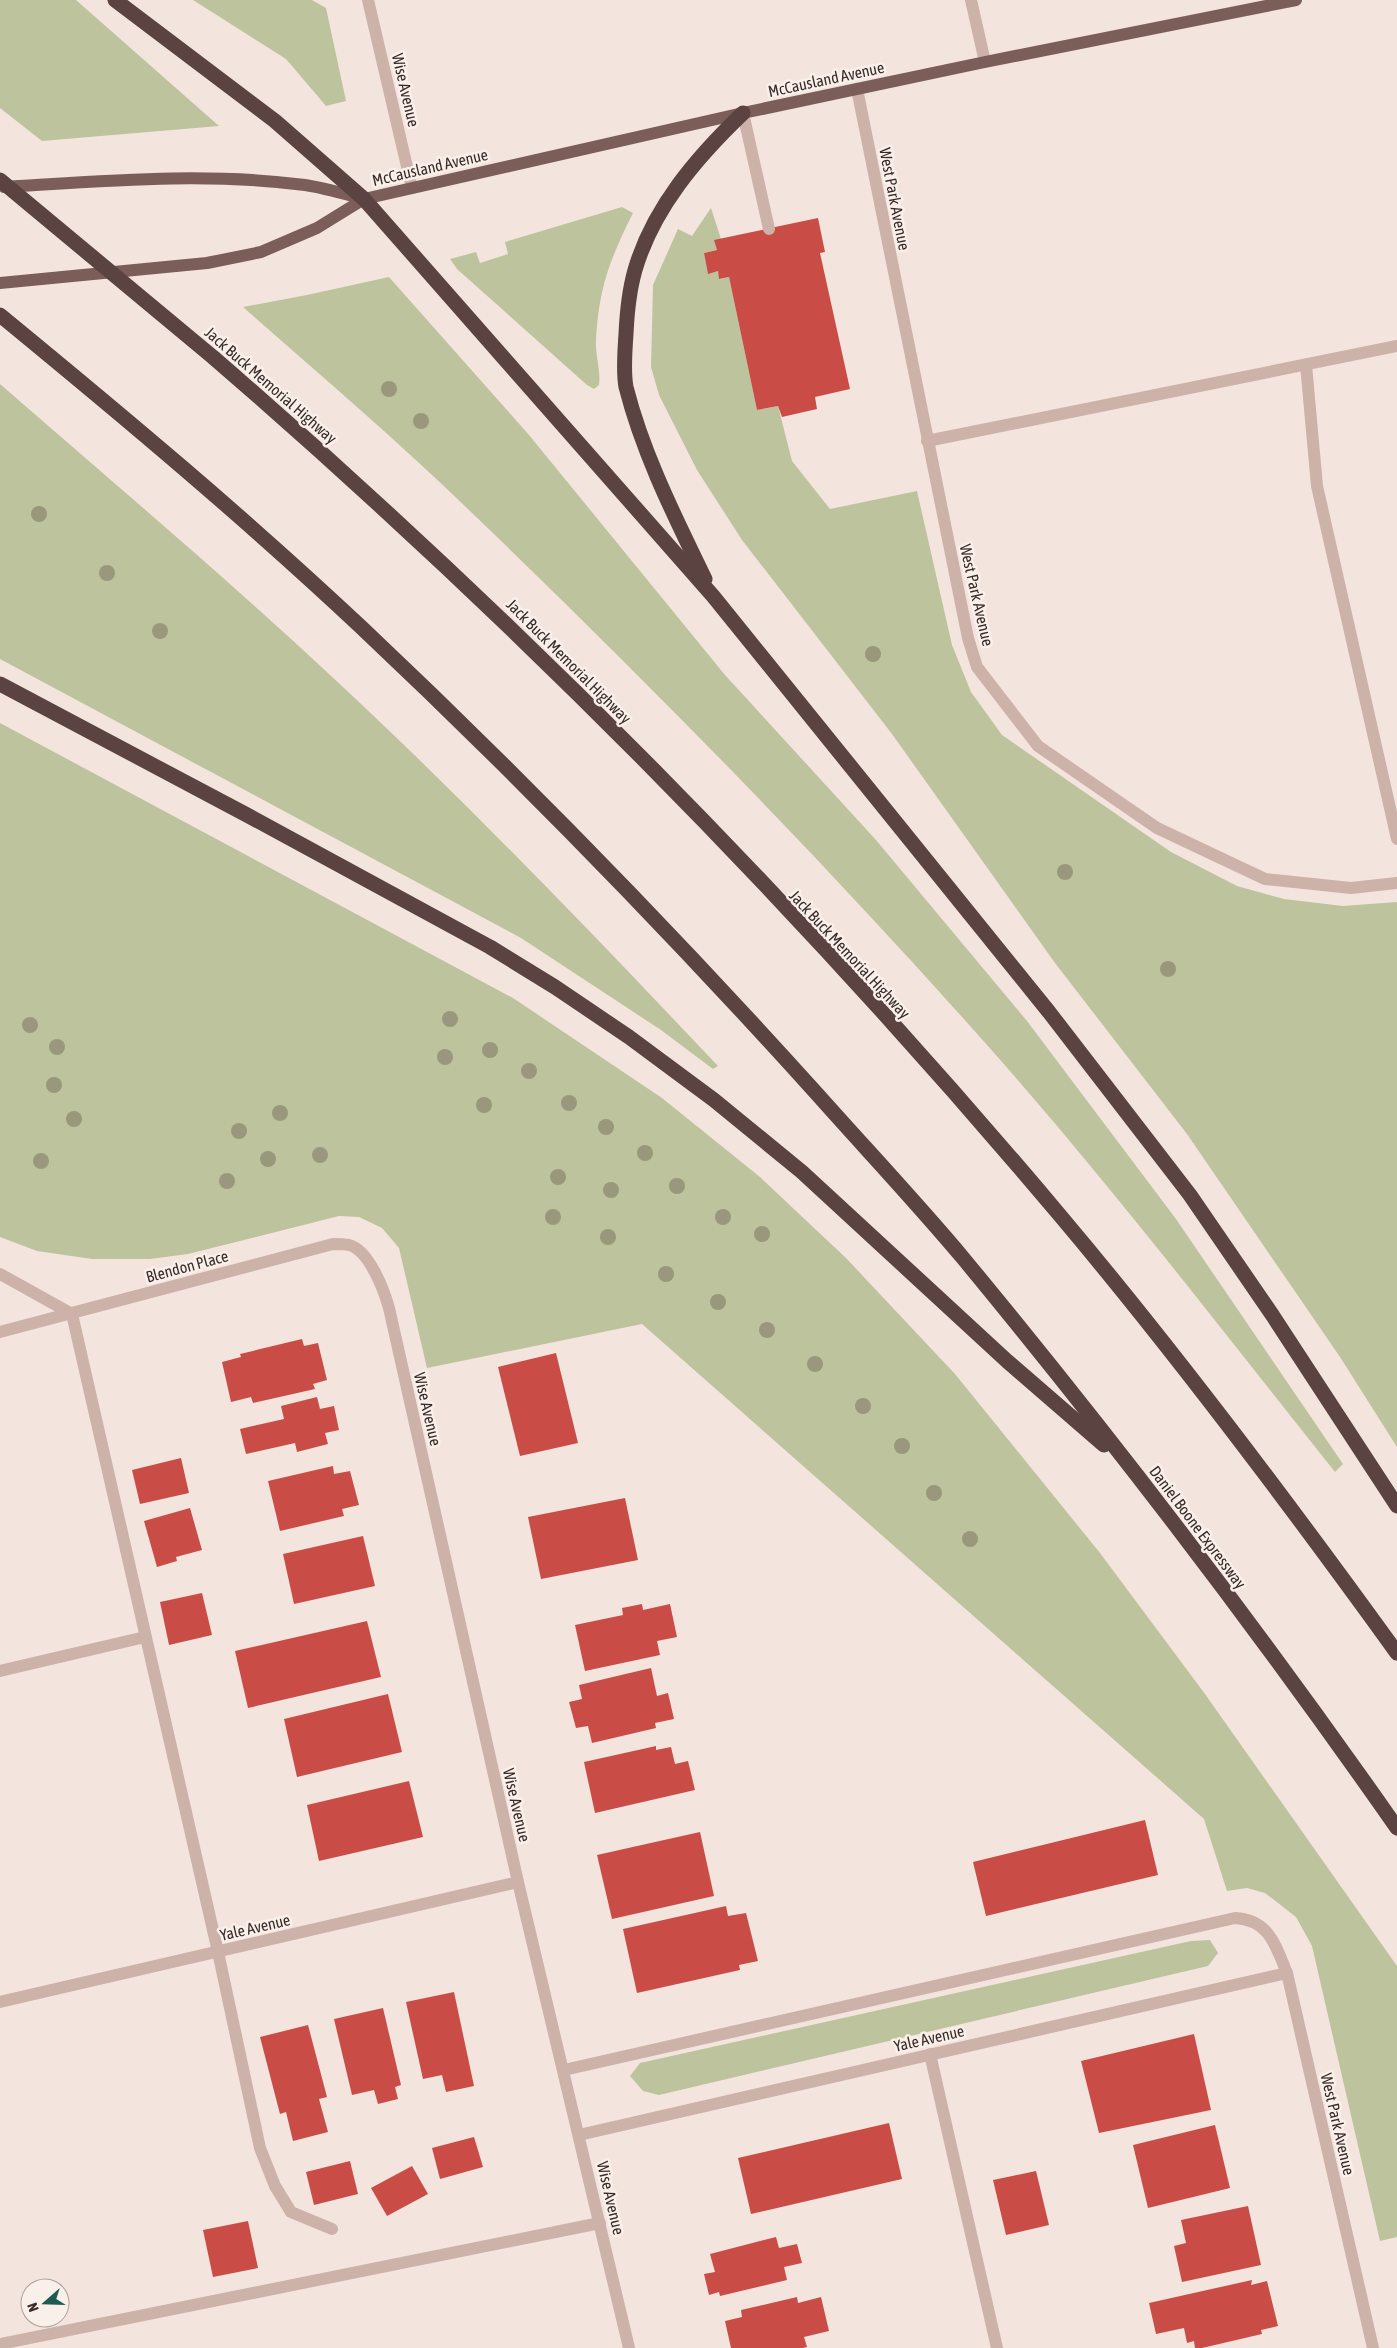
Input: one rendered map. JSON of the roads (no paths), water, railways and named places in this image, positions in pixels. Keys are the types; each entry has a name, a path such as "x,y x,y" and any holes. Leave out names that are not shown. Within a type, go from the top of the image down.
{"highway":[{"path":"115,0 275,121 364,199 713,596 1043,1004 1190,1195 1355,1440 1397,1506"},
{"path":"713,596 665,496 641,435 628,393 626,376 627,314 635,270 659,216 677,186 701,156 743,113"},
{"name":"Jack Buck Memorial Highway","path":"0,180 214,358 303,435 455,576 593,709 816,941 1063,1218 1312,1535 1397,1652"},
{"name":"Daniel Boone Expressway","path":"0,315 245,522 337,606 532,794 689,953 960,1255 1134,1470 1284,1669 1397,1828"},
{"path":"0,684 490,947 555,987 629,1037 714,1100 802,1172 1007,1361 1134,1470"}],"main road":[{"name":"McCausland Avenue","path":"0,283 206,264 260,252 317,228 364,199 743,113 985,62 1296,0"},
{"name":"McCausland Avenue","path":"0,188 172,177 233,178 306,186 364,199"}],"street":[{"name":"Wise Avenue","path":"368,0 412,188"},
{"path":"971,0 985,62"},
{"name":"West Park Avenue","path":"857,89 927,441 968,638 977,667 1038,746 1157,828 1265,878 1351,888 1397,883"},
{"path":"743,113 769,229"},
{"path":"927,441 1397,346"},
{"path":"1306,365 1317,486 1397,839"},
{"name":"Blendon Place","path":"0,1332 333,1244 351,1245 363,1255 373,1269"},
{"name":"Wise Avenue","path":"373,1269 384,1289 389,1308 518,1882 629,2348"},
{"path":"0,1274 72,1314 218,1952 260,2148 275,2186 291,2212 332,2229"},
{"path":"0,1671 145,1637"},
{"name":"Yale Avenue","path":"0,2002 518,1882"},
{"name":"West Park Avenue","path":"564,2070 1225,1920 1235,1918 1250,1919 1267,1931 1276,1946 1286,1973 1372,2348"},
{"name":"Yale Avenue","path":"579,2134 1286,1973"},
{"path":"930,2054 997,2348"},
{"path":"0,2344 600,2223"}]}
